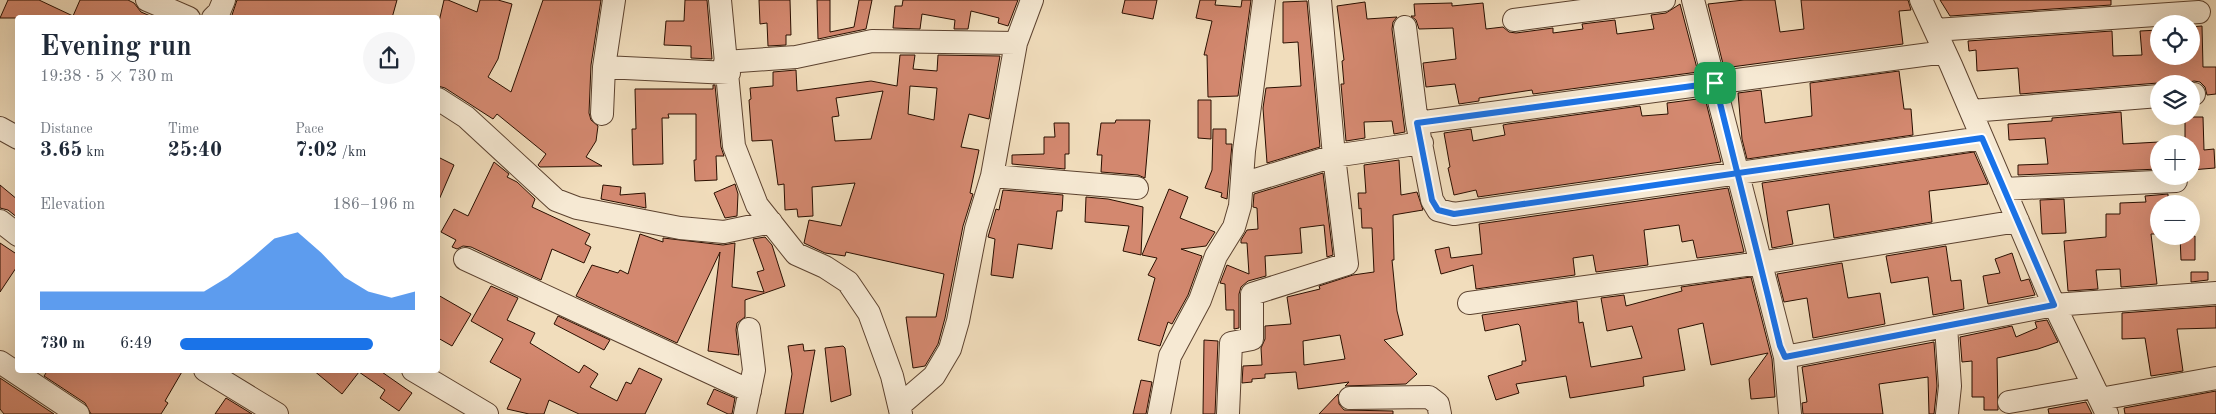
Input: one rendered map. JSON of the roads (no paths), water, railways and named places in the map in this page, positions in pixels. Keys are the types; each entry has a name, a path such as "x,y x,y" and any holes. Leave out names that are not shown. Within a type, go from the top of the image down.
{"street":[{"path":"147,0 174,15"},
{"path":"216,15 224,0"},
{"path":"602,114 604,67 614,0"},
{"path":"720,0 734,146 757,204 796,254 824,267 848,282 869,313 892,376 900,410"},
{"path":"900,410 934,376 950,349 958,321 976,230 992,176 1016,43 1032,0"},
{"path":"1159,414 1170,356 1200,300 1216,256 1234,227 1240,206 1244,151 1264,0"},
{"path":"1228,414 1231,344 1252,339 1252,294 1347,264 1334,156 1320,0"},
{"path":"1514,20 1664,0"},
{"path":"1693,0 1785,357 1790,414"},
{"path":"1921,0 2054,305 2100,400"},
{"path":"1935,30 2199,12"},
{"path":"1405,26 1419,133 1432,200 1438,210 1454,214 1982,138"},
{"path":"604,67 727,68 796,57 872,41 1016,43"},
{"path":"1242,184 1419,133 1715,83 1945,52"},
{"path":"1971,111 2150,97"},
{"path":"440,100 466,117 556,200 577,208 680,228 724,232 771,222"},
{"path":"0,128 15,136"},
{"path":"992,176 1137,188"},
{"path":"2004,189 2150,182"},
{"path":"0,220 15,232"},
{"path":"1469,303 1760,263 2018,221"},
{"path":"465,259 750,391"},
{"path":"1785,357 2054,305 2216,293"},
{"path":"1946,326 1950,386 1947,414"},
{"path":"745,414 754,370 749,329"},
{"path":"0,362 15,372"},
{"path":"16,373 78,414"},
{"path":"210,373 277,414"},
{"path":"418,373 487,414"},
{"path":"2009,402 2100,400 2216,378"},
{"path":"1350,398 1429,397 1438,404 1440,414"}]}
